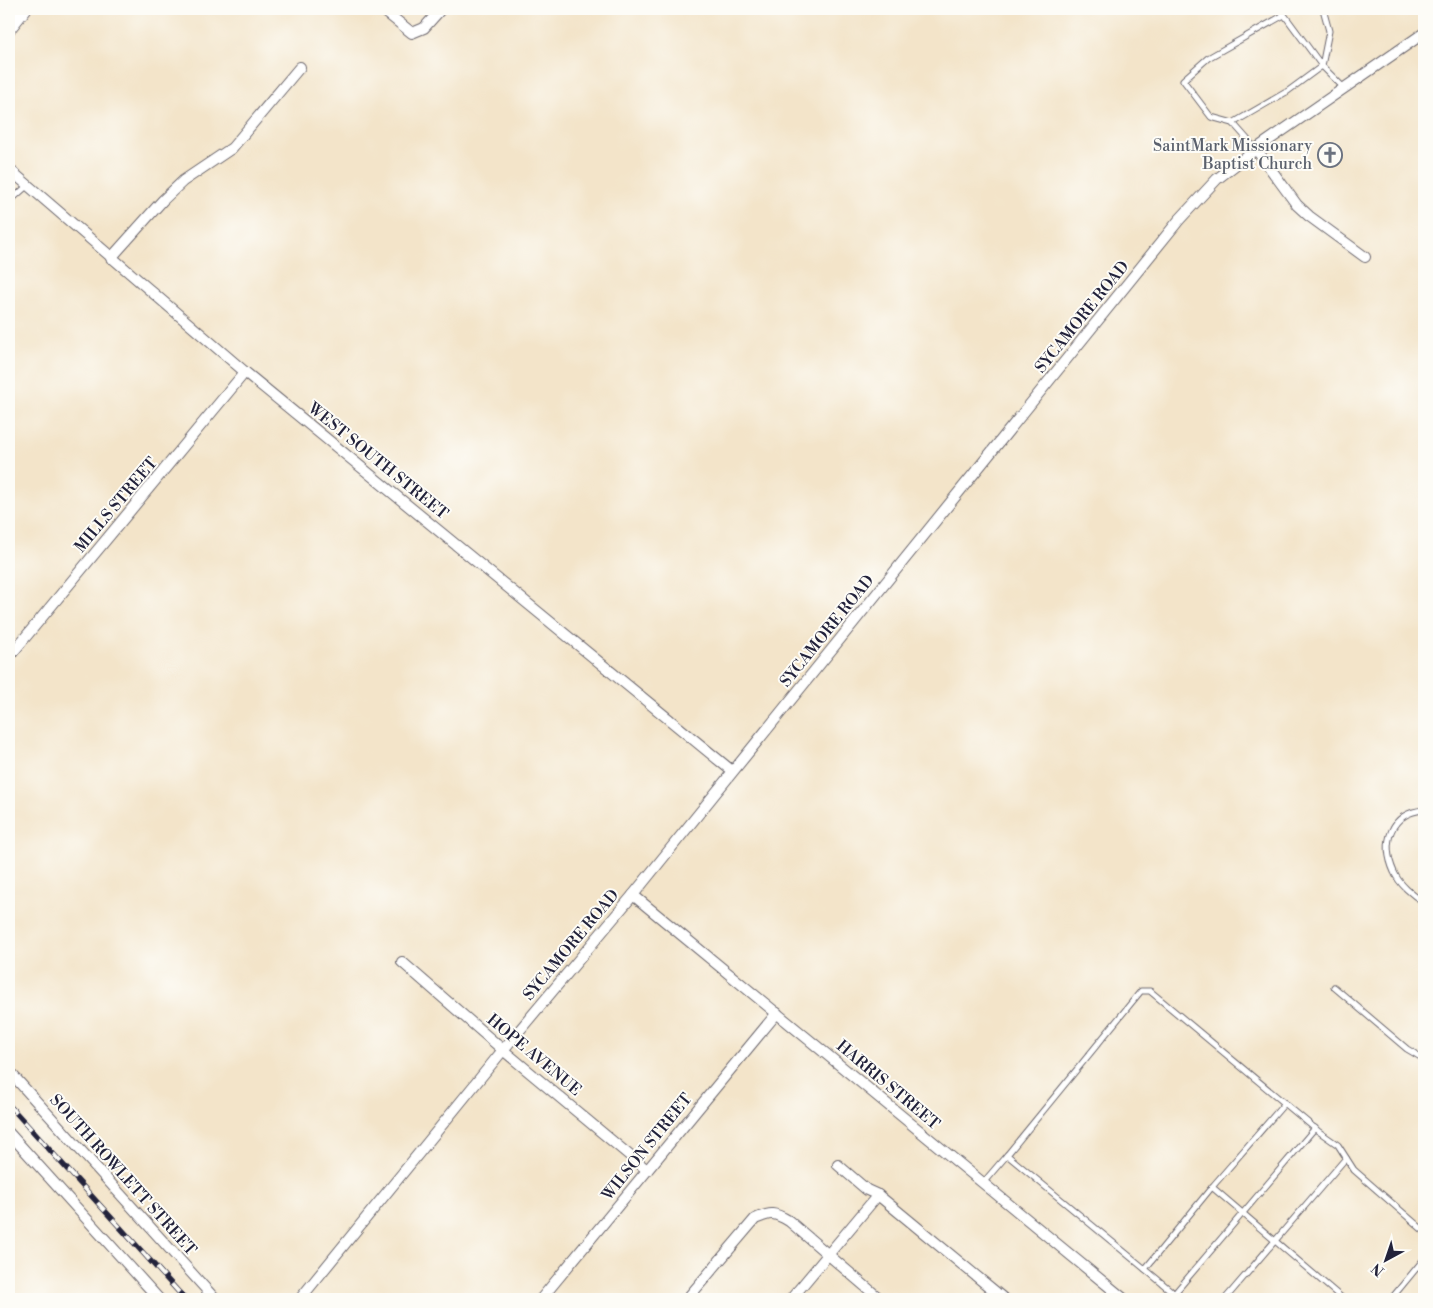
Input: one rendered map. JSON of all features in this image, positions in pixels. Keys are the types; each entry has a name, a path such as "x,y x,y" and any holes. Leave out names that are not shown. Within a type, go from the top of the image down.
{"street":[{"path":"9,29 25,9"},
{"path":"382,9 412,33 424,28 441,9"},
{"name":"SYCAMORE ROAD","path":"300,1299 503,1050 633,895 1179,220 1217,179 1256,149 1424,33"},
{"path":"111,258 163,200 183,181 232,148 300,67"},
{"path":"1256,149 1297,205 1309,216 1366,257"},
{"name":"WEST SOUTH STREET","path":"9,169 246,372 732,771"},
{"name":"MILLS STREET","path":"9,657 246,372"},
{"name":"HARRIS STREET","path":"633,895 1124,1299"},
{"name":"HOPE AVENUE","path":"402,962 503,1050 647,1170"},
{"name":"WILSON STREET","path":"541,1299 777,1013"},
{"name":"SOUTH ROWLETT STREET","path":"9,1071 215,1299"},
{"path":"9,1133 159,1299"},
{"path":"838,1165 867,1190 878,1195 1004,1299"},
{"path":"791,1299 878,1195"},
{"path":"687,1299 755,1219 765,1214 776,1213 789,1221 880,1299"}],"lane":[{"path":"1280,9 1322,66 1345,89"},
{"path":"1233,123 1288,92 1322,66 1328,32 1323,9"},
{"path":"1256,149 1233,123 1211,117 1183,80 1208,58 1284,15"},
{"path":"9,202 28,186"},
{"path":"1424,810 1406,814 1395,823 1388,839 1389,857 1394,873 1414,896 1424,902"},
{"path":"1334,987 1407,1049 1424,1059"},
{"path":"983,1183 1141,991 1150,991 1285,1104 1338,1145 1354,1170 1424,1231"},
{"path":"1145,1268 1212,1187 1285,1104"},
{"path":"1174,1294 1244,1214 1315,1128"},
{"path":"1007,1155 1181,1299"},
{"path":"1225,1299 1346,1158"},
{"path":"1212,1187 1343,1299"},
{"path":"1391,1299 1424,1259"}],"railway":[{"path":"9,1105 185,1299"}],"place":[{"name":"SaintMark Missionary Baptist Church","path":"1330,155"}]}
